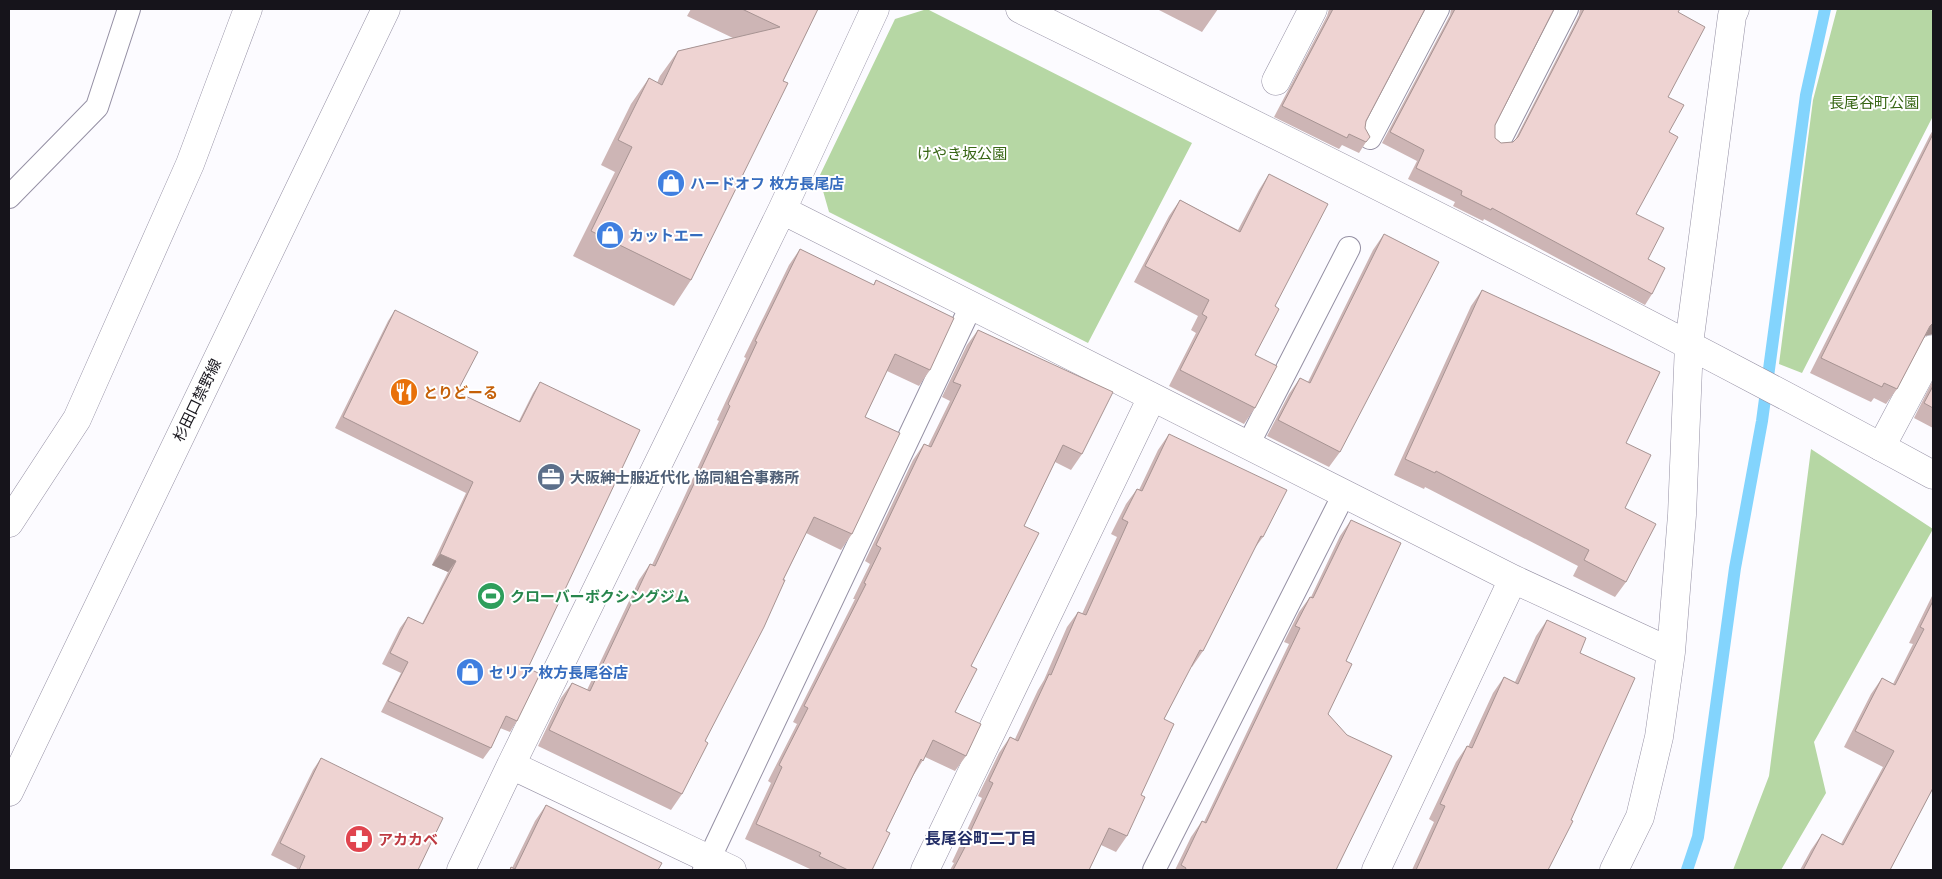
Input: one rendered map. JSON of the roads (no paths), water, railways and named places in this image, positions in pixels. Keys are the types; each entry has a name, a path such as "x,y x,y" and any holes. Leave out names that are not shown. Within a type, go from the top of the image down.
{"street":[{"path":"9,523 77,419 190,164 248,9"},
{"name":"杉田口禁野線","path":"9,792 386,9"},
{"path":"461,870 782,210 875,9"},
{"path":"1020,9 1255,124 1689,344 1933,475"},
{"path":"1276,81 1313,9"},
{"path":"1614,870 1640,817 1659,737 1670,652 1682,515 1689,344 1728,11"},
{"path":"782,210 1513,579 1670,652"},
{"path":"1881,447 1933,349"},
{"path":"925,870 1152,397"},
{"path":"1376,870 1513,579"},
{"path":"511,765 715,867"}],"lane":[{"path":"9,197 97,107 129,9"},
{"path":"1370,138 1438,9"},
{"path":"1499,142 1567,9"},
{"path":"1248,445 1349,248"},
{"path":"715,867 971,306"},
{"path":"1154,870 1344,494"}],"waterway":[{"path":"1687,870 1698,837 1735,568 1762,421 1806,95 1825,9"}],"place":[{"name":"ハードオフ 枚方長尾店","path":"671,183"},
{"name":"カットエー","path":"610,235"},
{"name":"とりどーる","path":"404,392"},
{"name":"大阪紳士服近代化 協同組合事務所","path":"551,477"},
{"name":"クローバーボクシングジム","path":"491,596"},
{"name":"セリア 枚方長尾谷店","path":"470,672"},
{"name":"アカカベ","path":"359,839"}],"district":[{"name":"長尾谷町二丁目","path":"981,838"}],"park label":[{"name":"長尾谷町公園","path":"1874,102"},
{"name":"けやき坂公園","path":"962,153"}]}
